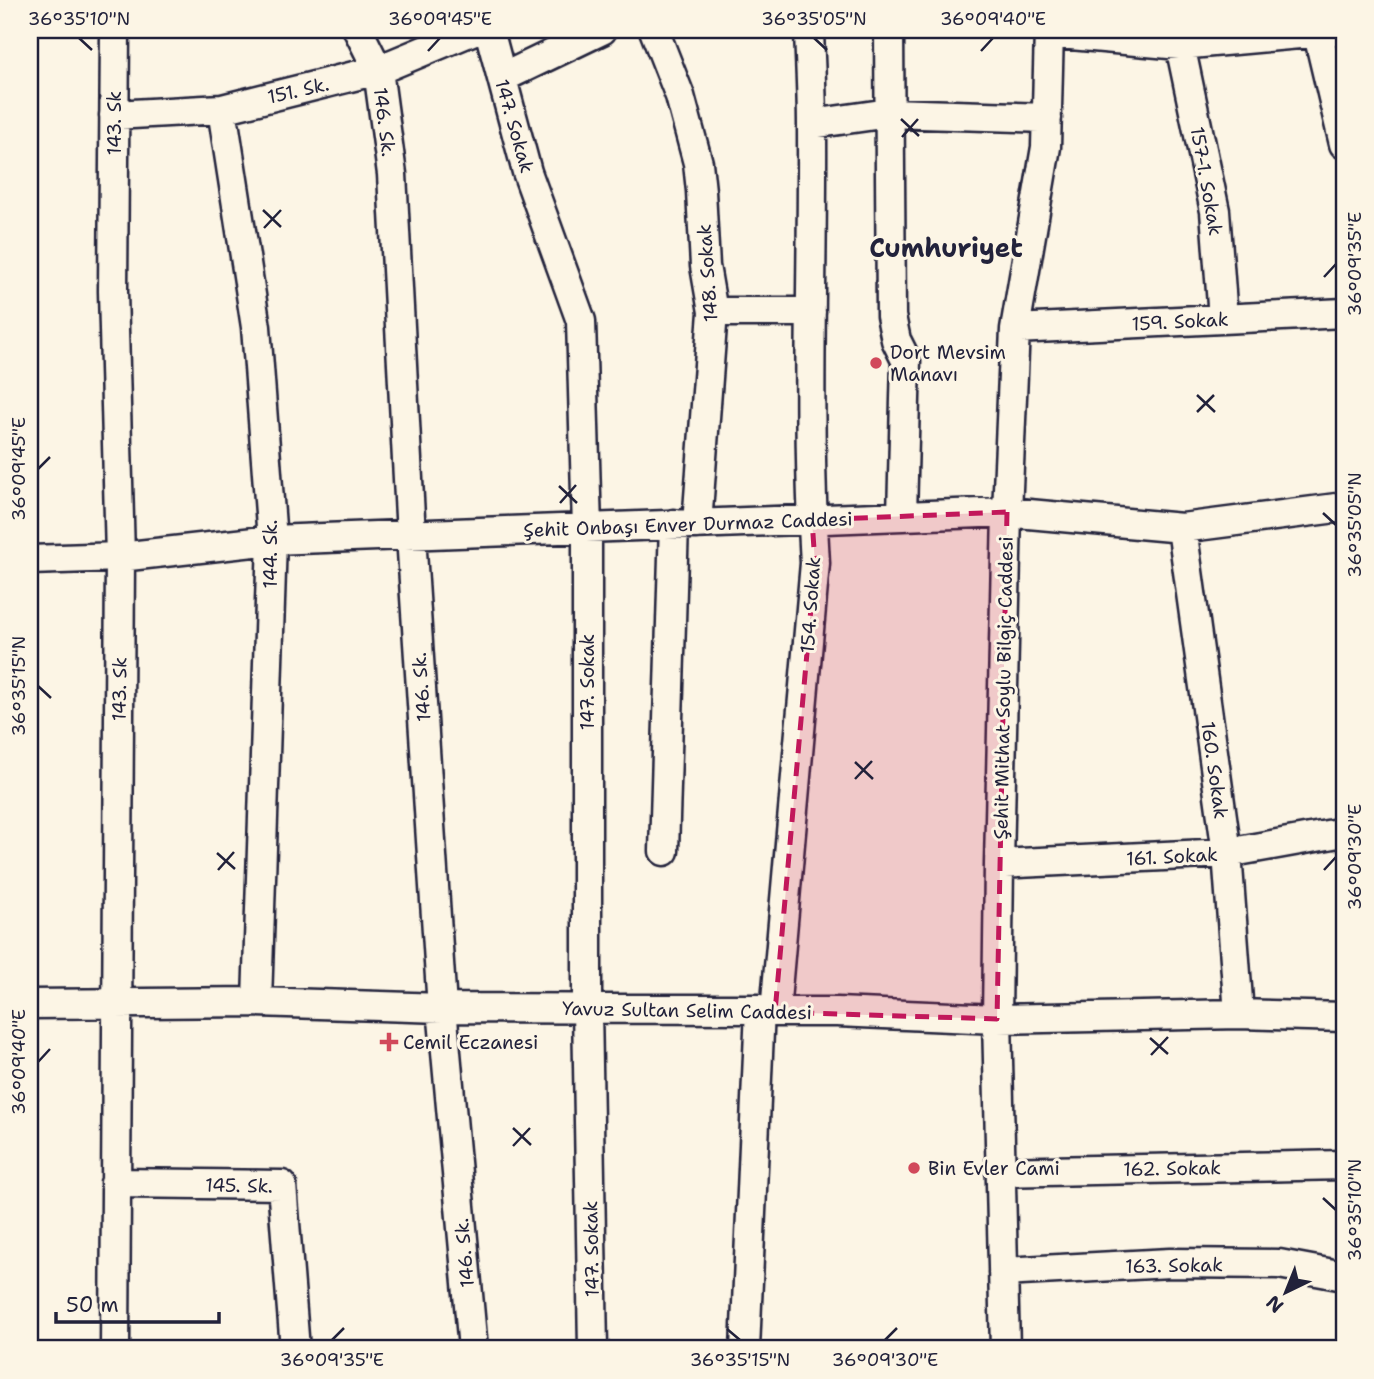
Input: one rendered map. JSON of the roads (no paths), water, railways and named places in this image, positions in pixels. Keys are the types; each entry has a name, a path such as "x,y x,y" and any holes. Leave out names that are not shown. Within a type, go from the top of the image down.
{"street":[{"name":"143. Sk","path":"115,30 113,292 120,557 115,1349"},
{"name":"146. Sk.","path":"358,30 378,70 392,174 411,536 442,1008 473,1349"},
{"name":"151. Sk.","path":"114,115 222,109 378,70 474,30"},
{"name":"147. Sokak","path":"489,30 527,172 580,321 587,529 587,1009 593,1349"},
{"path":"502,78 600,30"},
{"name":"148. Sokak","path":"654,30 680,96 698,163 705,266 713,312 685,524 664,851"},
{"name":"154. Sokak","path":"745,1349 767,1010 815,563 812,520 812,124 809,30"},
{"path":"889,30 891,316 896,341 906,360 902,515"},
{"path":"1049,31 1180,45 1326,30 1344,144"},
{"name":"Şehit Mithat Soylu Bilgiç Caddesi","path":"1005,1349 998,1019 1007,512 1015,328 1046,147 1049,31"},
{"name":"157-1. Sokak","path":"1180,45 1215,211 1223,319"},
{"name":"144. Sk.","path":"222,109 256,327 272,540 257,1002"},
{"path":"812,124 889,113 1047,118"},
{"path":"713,312 811,312"},
{"name":"159. Sokak","path":"1015,328 1344,313"},
{"name":"Şehit Onbaşı Enver Durmaz Caddesi","path":"30,560 120,557 272,540 1007,512 1182,528 1344,507"},
{"name":"160. Sokak","path":"1182,528 1227,853 1239,1014"},
{"name":"161. Sokak","path":"999,864 1227,853 1344,832"},
{"name":"Yavuz Sultan Selim Caddesi","path":"30,1004 257,1002 442,1008 767,1010 998,1019 1239,1014 1344,1017"},
{"name":"162. Sokak","path":"1000,1172 1344,1165"},
{"name":"145. Sk.","path":"115,1183 282,1185 295,1349"},
{"name":"163. Sokak","path":"1003,1272 1170,1263 1279,1264 1344,1276"}],"place":[{"name":"Dort Mevsim Manavı","path":"876,363"},
{"name":"Cemil Eczanesi","path":"389,1042"},
{"name":"Bin Evler Cami","path":"914,1168"}],"district":[{"name":"Cumhuriyet","path":"946,248"}]}
